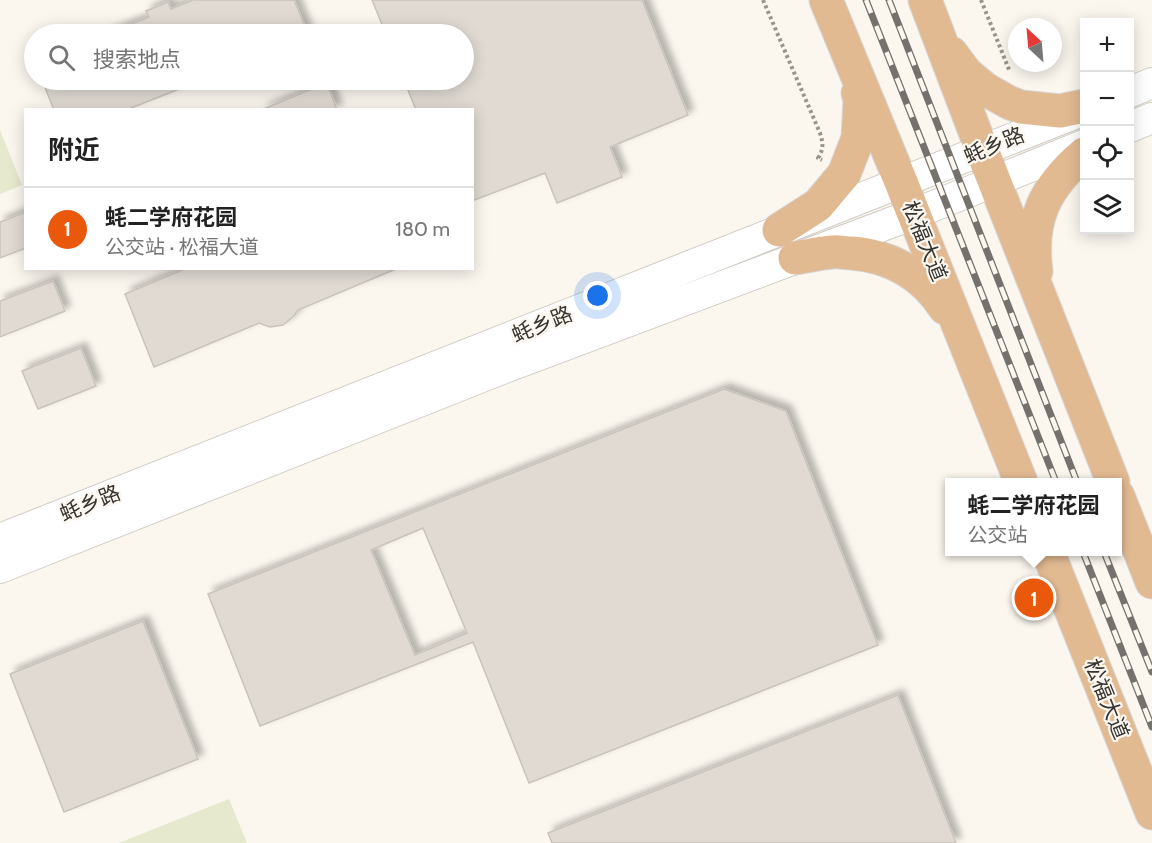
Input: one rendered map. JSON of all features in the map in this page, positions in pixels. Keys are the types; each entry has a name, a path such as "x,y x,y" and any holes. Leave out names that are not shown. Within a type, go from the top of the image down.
{"main road":[{"name":"松福大道","path":"826,0 902,182 1019,478"},
{"path":"930,13 955,59 966,73 985,88 1021,107 1060,111 1080,108"},
{"path":"930,13 1111,478"},
{"path":"779,230 818,205 844,174 858,138 860,99 850,59"},
{"path":"1045,311 1037,279 1036,230 1042,208 1055,183 1080,158"},
{"path":"795,258 834,252 877,256 893,262 910,271 938,298 961,333"},
{"path":"1122,506 1152,582"},
{"name":"松福大道","path":"1050,556 1152,813"}],"street":[{"path":"1134,90 1152,83"},
{"name":"蚝乡路","path":"0,538 1080,110"},
{"path":"1132,126 1152,118"},
{"name":"蚝乡路","path":"0,568 502,369 914,214 1080,147"}],"path":[{"path":"763,0 820,133 823,151 818,158 844,174"},
{"path":"981,0 1010,73 1022,81 1010,103"}],"green space":[{"path":"0,130 22,185 0,194"},
{"path":"229,799 247,843 119,843"}],"building":[{"path":"193,0 294,0 304,24 131,24 149,17 146,11 168,2 171,9"},
{"path":"372,0 642,0 688,115 610,147 622,177 557,203 545,173 474,200 474,108 415,108 408,90 474,90 474,24 382,24"},
{"path":"46,90 177,90 131,108 53,108"},
{"path":"310,90 330,90 336,108 266,108"},
{"path":"24,213 24,249 0,258 0,222"},
{"path":"182,270 393,270 298,310 283,325 270,327 259,323 154,367 125,294"},
{"path":"53,281 65,311 0,337 0,301"},
{"path":"81,348 96,386 38,409 22,371"},
{"path":"724,389 786,411 878,645 529,783 473,642 260,726 208,594","holes":["423,528 467,633 415,655 371,550"]},
{"path":"143,621 198,759 64,812 10,674"},
{"path":"898,695 956,843 552,843 548,833"}],"railway":[{"path":"866,0 1054,478"},
{"path":"889,0 1075,478"},
{"path":"1085,556 1152,727"},
{"path":"1106,556 1152,672"}],"place":[{"name":"蚝二学府花园","path":"1034,598"}]}
